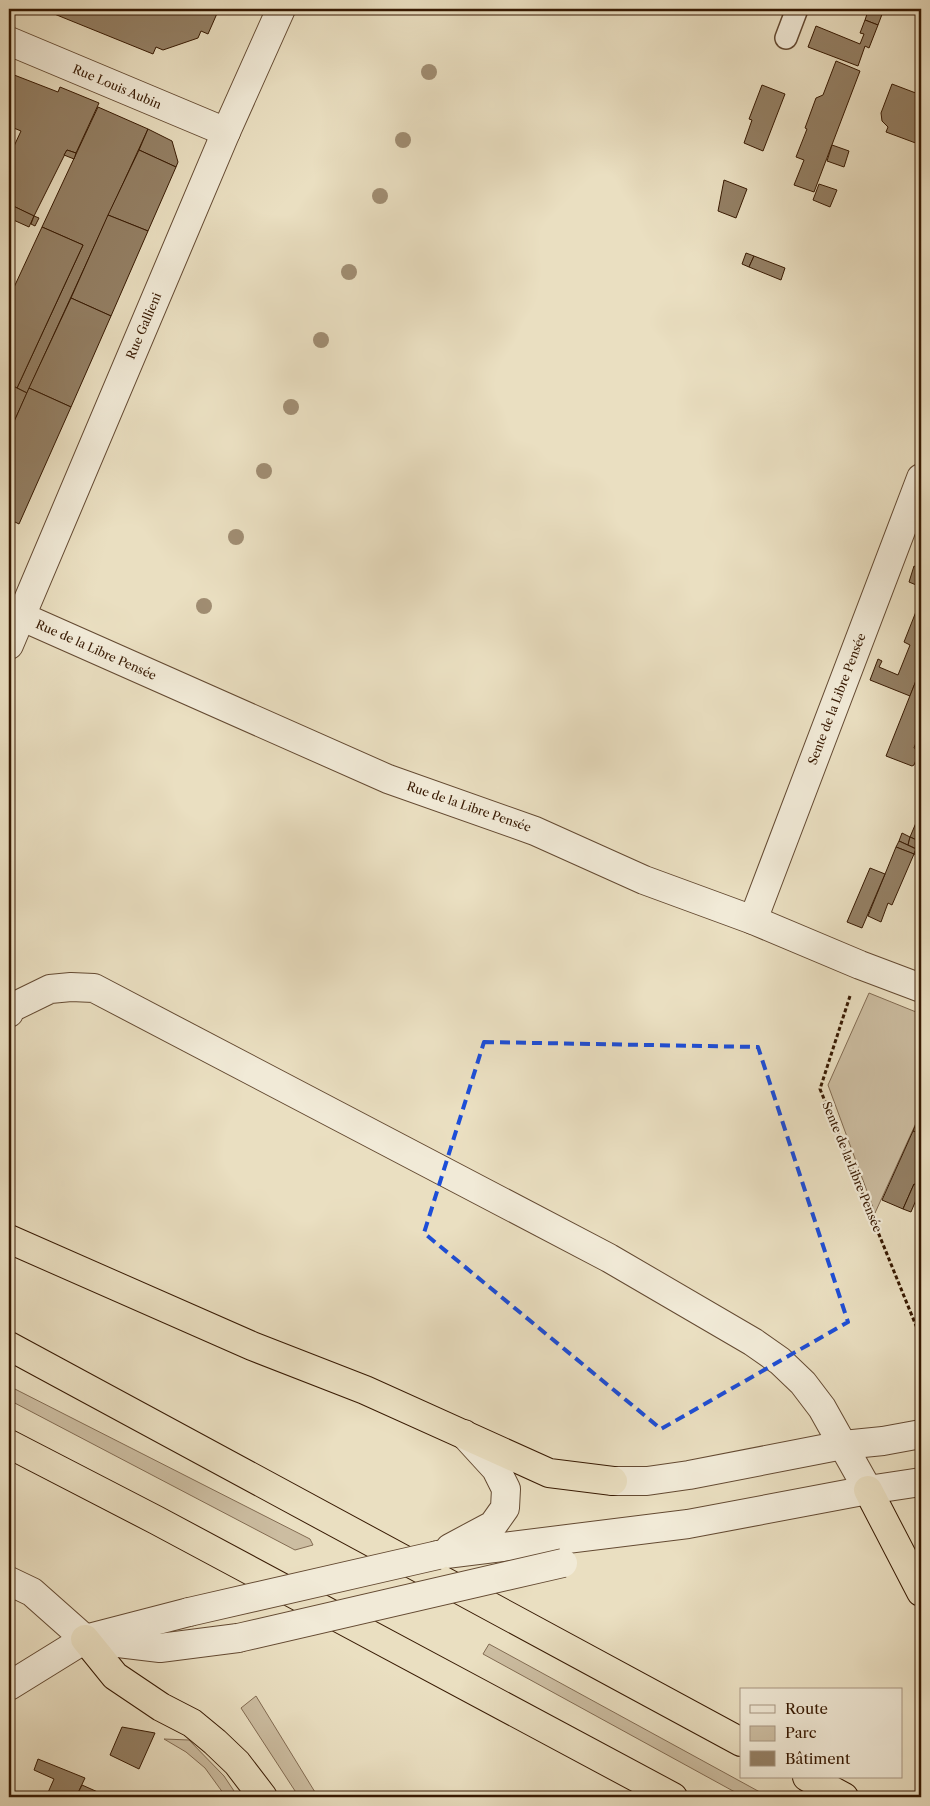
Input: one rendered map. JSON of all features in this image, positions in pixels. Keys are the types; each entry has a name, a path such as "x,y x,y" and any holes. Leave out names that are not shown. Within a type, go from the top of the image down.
{"highway":[{"path":"9,1239 252,1346 365,1390 549,1473 613,1481"},
{"path":"9,1346 740,1741"},
{"path":"9,1444 156,1520 673,1797"},
{"path":"868,1490 921,1592"},
{"path":"85,1639 115,1676 192,1724 216,1742 237,1763 263,1797"},
{"path":"809,1778 844,1797"}],"street":[{"name":"Rue Gallieni","path":"9,645 15,613 281,9"},
{"name":"Rue Louis Aubin","path":"9,41 226,132"},
{"name":"Sente de la Libre Pensée","path":"753,920 921,478"},
{"name":"Rue de la Libre Pensée","path":"15,613 388,779 534,831 644,880 753,920 860,965 921,988"},
{"path":"9,1013 11,1008 50,989 71,987 94,988 609,1258 753,1342 780,1361 804,1383 822,1408 868,1490"},
{"path":"438,1555 493,1525 505,1508 506,1489 496,1469 464,1434"},
{"path":"613,1481 647,1481 689,1476 843,1445 883,1441 921,1434"},
{"path":"9,1686 85,1639 189,1612 438,1555 688,1524 868,1490 921,1482"},
{"path":"9,1581 32,1592 85,1639 160,1648 238,1638 563,1563 688,1524"}],"lane":[{"path":"786,38 798,9"}],"path":[{"name":"Sente de la Libre Pensée","path":"860,965 820,1089 921,1338"}],"highlighted area":[{"path":"484,1042 758,1047 848,1322 661,1429 424,1233"}],"green space":[{"path":"869,993 921,1014 921,1112 875,1213 828,1085"},
{"path":"9,1386 310,1539 313,1545 295,1550 9,1400"},
{"path":"489,1644 769,1797 744,1797 483,1654"},
{"path":"256,1696 318,1797 299,1797 241,1708"},
{"path":"164,1739 189,1740 224,1776 238,1797 226,1797 205,1768 186,1752"}],"building":[{"path":"42,9 219,9 208,34 201,31 198,38 163,50 156,47 153,54"},
{"path":"873,9 884,9 878,25 865,20 868,11 872,12"},
{"path":"865,20 878,25 869,48 865,46 858,66 808,47 816,26 860,44 864,34 860,33"},
{"path":"836,61 860,71 814,192 794,185 804,160 796,157 816,98 823,95"},
{"path":"9,73 58,92 60,87 99,103 76,153 67,150 34,216 9,204 9,157 21,131 9,126"},
{"path":"892,84 921,95 921,145 886,132 888,127 882,121 881,113"},
{"path":"762,85 785,94 763,151 744,143 752,120 749,119"},
{"path":"98,107 148,129 27,393 17,388 83,245 42,227"},
{"path":"148,129 172,141 178,162 176,167 139,150"},
{"path":"832,145 849,151 844,167 827,161"},
{"path":"67,150 76,153 74,159 64,155"},
{"path":"139,150 176,167 148,231 108,215"},
{"path":"724,180 747,189 736,218 718,211"},
{"path":"819,184 837,190 830,207 813,200"},
{"path":"9,204 34,216 29,227 9,218"},
{"path":"108,215 148,231 111,316 71,298"},
{"path":"34,216 39,218 35,226 31,224"},
{"path":"42,227 83,245 17,388 9,384 9,298"},
{"path":"746,253 754,256 749,267 742,264"},
{"path":"754,256 785,268 781,280 749,267"},
{"path":"71,298 111,316 71,407 29,388"},
{"path":"9,384 27,393 9,433"},
{"path":"29,388 71,407 19,524 9,519 9,433"},
{"path":"914,566 921,569 921,587 909,582"},
{"path":"921,599 921,668 910,696 870,680 878,659 882,661 879,667 898,675 910,645 904,642"},
{"path":"921,668 921,729 914,748 920,750 912,766 886,756"},
{"path":"921,811 921,842 910,837"},
{"path":"902,833 910,837 908,845 899,841"},
{"path":"910,837 921,842 921,851 908,845"},
{"path":"899,841 916,849 914,854 896,847"},
{"path":"896,847 914,854 892,905 888,903 881,922 868,916"},
{"path":"916,849 921,851 920,857 914,854"},
{"path":"870,868 885,874 862,928 847,922"},
{"path":"920,1114 921,1124 917,1133 913,1131"},
{"path":"913,1131 921,1134 921,1187 914,1184 903,1209 882,1200"},
{"path":"914,1184 921,1188 911,1212 903,1209"},
{"path":"122,1727 155,1733 139,1769 110,1755"},
{"path":"38,1759 85,1778 76,1797 46,1797 54,1779 34,1770"},
{"path":"82,1785 109,1797 76,1797"}]}
